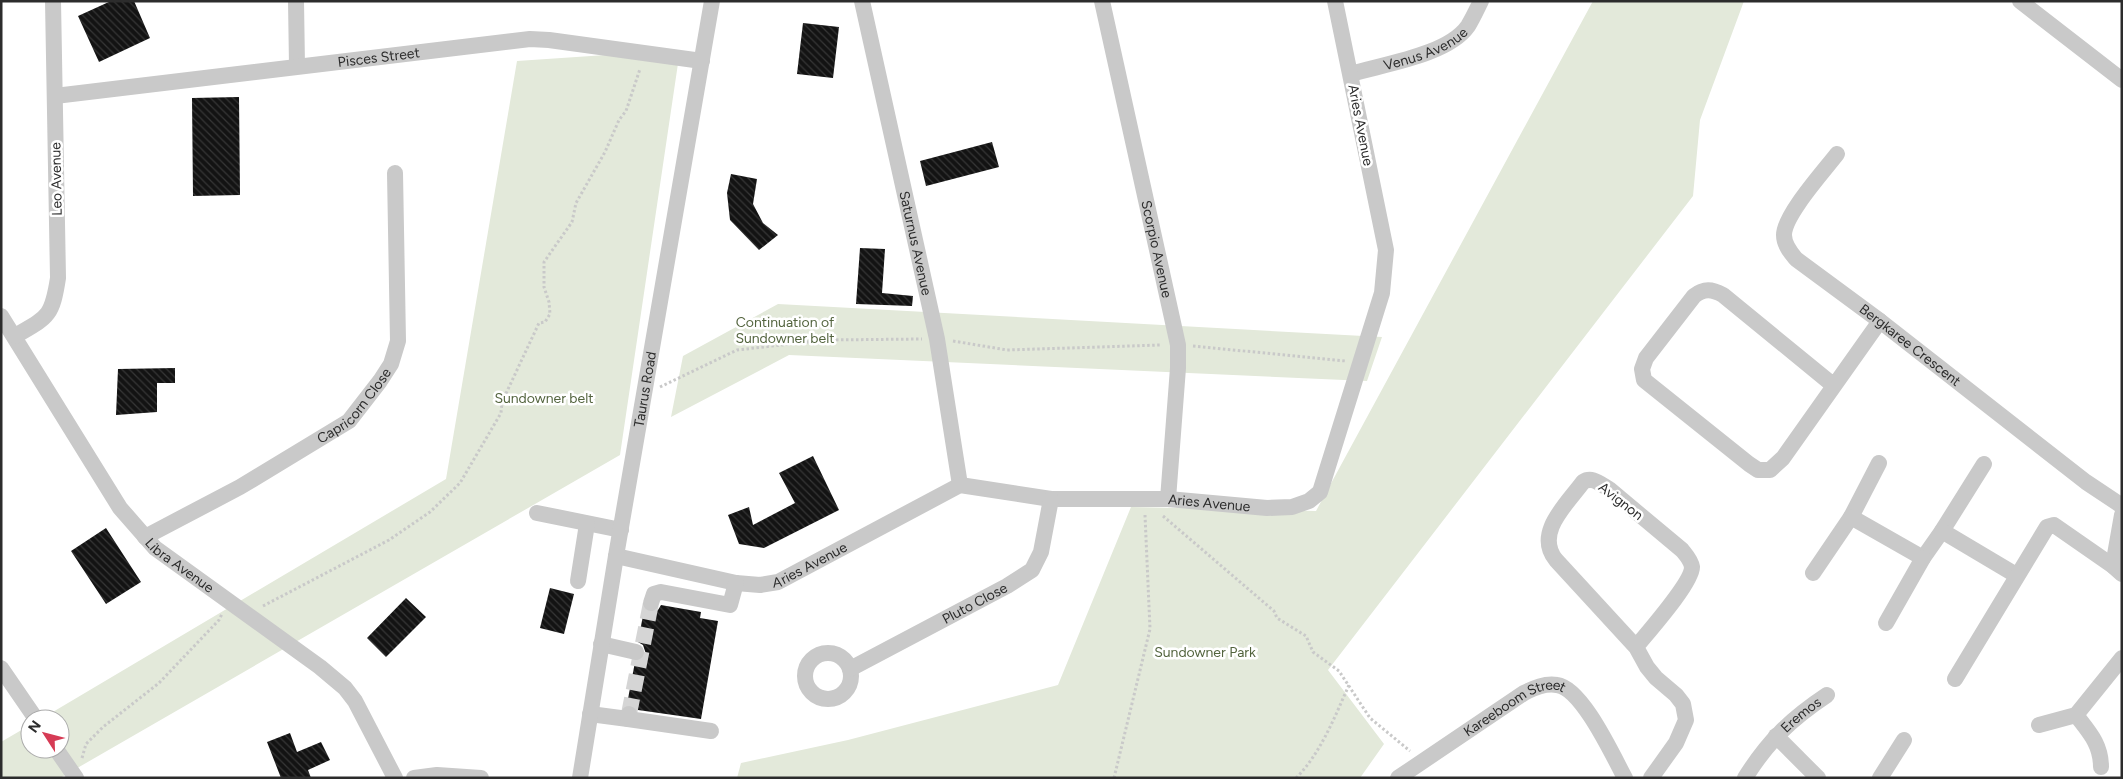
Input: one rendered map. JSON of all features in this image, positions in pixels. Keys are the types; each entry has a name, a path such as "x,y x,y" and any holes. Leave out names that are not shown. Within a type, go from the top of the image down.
{"street":[{"name":"Leo Avenue","path":"15,336 46,317 54,301 58,278 53,1"},
{"path":"296,1 297,66"},
{"name":"Taurus Road","path":"580,778 616,556 712,1"},
{"name":"Saturnus Avenue","path":"862,1 937,339 960,485"},
{"name":"Scorpio Avenue","path":"1102,1 1178,345 1168,499"},
{"name":"Aries Avenue","path":"616,556 736,583 760,585 778,582 960,485 1052,498 1168,499 1267,508 1292,507 1308,501 1320,492 1382,293 1386,250 1335,1"},
{"name":"Venus Avenue","path":"1351,74 1432,51 1454,39 1468,26 1481,1"},
{"path":"2020,1 2122,80"},
{"name":"Pisces Street","path":"55,96 530,39 702,61"},
{"name":"Bergkaree Crescent","path":"1837,154 1786,224 1784,236 1788,250 1796,259 1880,321 2086,482 2122,506"},
{"name":"Capricorn Close","path":"146,537 240,487 349,421 380,381 391,364 398,341 395,173"},
{"path":"1833,385 1723,295 1712,290 1700,291 1694,296 1646,358 1642,369 1644,380 1660,394 1749,464 1764,471 1770,470 1783,458 1880,321"},
{"name":"Libra Avenue","path":"1,316 120,508 155,548 320,667 345,688 355,701 395,778"},
{"path":"1813,573 1851,517 1879,463"},
{"path":"1886,623 1923,558 1984,464"},
{"name":"Avignon","path":"1636,647 1686,583 1692,568 1682,550 1609,489 1596,481 1588,479 1583,482 1550,528 1548,544 1556,560 1636,647 1647,668 1680,699 1686,712 1686,720 1676,743 1651,778"},
{"name":"Pluto Close","path":"850,668 1007,586 1032,570 1041,552 1052,498"},
{"path":"537,513 621,530"},
{"path":"2118,570 2122,514"},
{"path":"1851,517 1923,558"},
{"path":"578,581 587,524"},
{"path":"1955,679 1984,633 2016,575 2047,527 2052,525 2118,570"},
{"path":"1942,531 2016,575"},
{"path":"651,603 654,594 661,592 730,606 736,583"},
{"path":"602,644 636,652"},
{"path":"2040,725 2076,715 2122,658"},
{"path":"1,668 29,709"},
{"name":"Kareeboom Street","path":"1398,778 1524,693 1541,686 1556,684 1567,688 1581,702 1625,778"},
{"name":"Eremos","path":"1745,778 1776,736 1798,715 1827,695"},
{"path":"590,714 628,716 711,731"},
{"path":"2076,715 2091,733 2098,746 2101,767"},
{"name":"Eremos","path":"1776,736 1818,778"},
{"path":"1880,778 1904,740"},
{"path":"63,759 76,778"},
{"path":"414,778 436,775 481,778"}],"path":[{"path":"246,615 390,540 430,512 460,483 501,414 502,402 539,323 545,322 550,314 549,302 544,287 544,262 572,222 576,203 605,152 619,120 626,111 645,54"},
{"path":"644,395 737,350 826,340 937,339 1007,350 1178,345 1360,362"},
{"path":"1144,499 1274,611 1277,618 1306,636 1313,652 1339,671 1370,718 1423,761"},
{"path":"1114,778 1150,629 1144,499"},
{"path":"81,761 86,744 103,727 159,683 220,620 226,601"},
{"path":"1296,778 1304,770 1330,726 1349,685"}],"green space":[{"name":"Sundowner Park","path":"1593,1 1744,1 1700,120 1693,196 1328,670 1384,744 1360,778 737,778 741,763 848,740 1058,685 1131,507 1316,511"},
{"name":"Sundowner belt","path":"680,50 620,455 60,778 1,778 1,742 20,731 20,759 70,759 70,709 58,709 446,479 517,61"},
{"name":"Continuation of Sundowner belt","path":"778,304 1382,337 1367,381 789,355 671,417 683,356"}],"building":[{"path":"111,1 134,1 150,38 99,62 78,16"},
{"path":"803,23 839,27 833,78 797,74"},
{"path":"239,97 240,195 193,196 192,98"},
{"path":"992,142 999,167 926,186 920,161"},
{"path":"731,174 757,179 753,204 763,223 778,235 759,250 730,220 727,193"},
{"path":"860,248 885,249 882,293 913,296 912,306 856,304"},
{"path":"175,368 175,383 157,383 157,412 116,415 118,369"},
{"path":"813,456 839,510 764,548 739,544 728,515 749,507 753,525 795,503 779,473"},
{"path":"106,528 141,582 106,604 71,551"},
{"path":"550,588 574,594 564,634 540,628"},
{"path":"406,598 426,617 386,657 367,638"},
{"path":"661,605 701,612 700,618 718,621 701,719 638,710 635,706 627,704 635,662 643,659 646,654 643,645 638,642 644,610 653,613"},
{"path":"290,733 297,752 321,742 330,760 308,770 311,778 281,778 267,742"}],"tunnel":[{"path":"629,714 651,603"}]}
